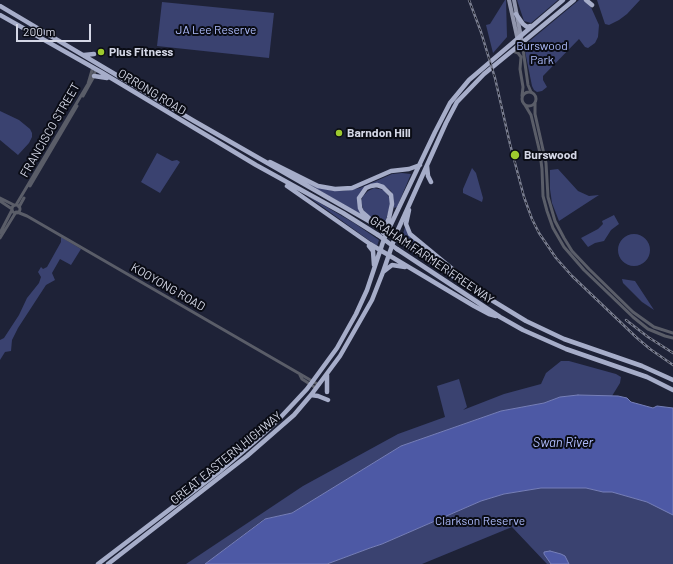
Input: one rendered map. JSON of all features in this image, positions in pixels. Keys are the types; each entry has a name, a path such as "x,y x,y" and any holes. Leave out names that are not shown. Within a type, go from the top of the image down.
{"highway":[{"name":"GREAT EASTERN HIGHWAY","path":"98,564 220,471 279,420 312,383 350,327 363,301 384,239 439,124 458,92 469,80 563,0"},
{"name":"GREAT EASTERN HIGHWAY","path":"108,564 247,456 294,415 311,395 328,374 372,300 396,234 421,177 457,102 479,78 574,0"},
{"path":"586,0 592,6"},
{"name":"ORRONG ROAD","path":"0,6 194,121"},
{"name":"ORRONG ROAD","path":"0,14 111,78 190,127"},
{"path":"516,14 523,24 527,27 532,26"},
{"path":"82,55 94,54"},
{"path":"94,76 111,78"},
{"name":"GRAHAM FARMER FREEWAY","path":"194,121 379,227 478,292 541,329 564,339 642,366 673,380"},
{"name":"GRAHAM FARMER FREEWAY","path":"190,127 343,213 500,317 523,330 566,348 647,377 673,390"},
{"path":"254,156 318,186 335,189 352,188 391,171 414,168 420,165"},
{"path":"428,163 428,176 431,182"},
{"path":"256,165 380,250 489,314 500,317"},
{"path":"401,169 421,177"},
{"path":"379,227 362,212 359,203 359,198 366,188 377,185 388,190 392,199 391,210 383,233 384,239"},
{"path":"411,200 406,224 410,234 478,292"},
{"path":"360,237 372,248 374,268"},
{"path":"383,272 393,265 401,265 414,270"},
{"path":"327,392 328,374"},
{"path":"311,395 328,400"}],"main road":[{"path":"509,0 521,43"},
{"path":"514,0 519,37"}],"street":[{"path":"521,43 528,85 531,92 536,97 535,114 546,163 548,197 555,221 572,250 633,312 654,327 673,333"},
{"path":"511,51 516,51 520,55 523,87 522,101 531,116 540,153 543,196 553,228 564,247 584,270 633,317 648,329 673,338"},
{"name":"FRANCISCO STREET","path":"12,210 22,196 88,84 96,62"},
{"name":"FRANCISCO STREET","path":"20,208 27,191 94,76 94,68"},
{"path":"521,75 523,70 526,72"},
{"path":"522,96 526,92 531,92"},
{"path":"525,105 530,106 535,103"},
{"path":"0,200 15,205"},
{"path":"0,200 12,210 0,233"},
{"name":"KOOYONG ROAD","path":"15,205 27,216"},
{"path":"0,238 20,208"},
{"name":"KOOYONG ROAD","path":"12,210 27,216 300,375 302,379 317,387"}],"green space":[{"path":"505,0 507,37 493,53 486,25 490,24"},
{"path":"517,0 558,0 531,23 524,21"},
{"name":"Burswood Park","path":"579,0 586,0 590,5 599,25 598,37 595,43 588,48 585,47 579,39 543,76 543,80 547,87 542,91 537,92 532,86 525,51 526,44"},
{"path":"597,0 640,0 627,14 609,25 605,24"},
{"name":"JA Lee Reserve","path":"162,2 274,13 269,58 157,46"},
{"path":"0,111 19,120 30,129 32,133 29,143 18,155 0,140"},
{"path":"157,153 172,161 177,160 180,162 160,193 141,182"},
{"path":"472,168 476,173 483,198 482,202 463,193 463,189"},
{"path":"558,169 578,191 589,196 599,195 559,221 552,203 550,189 550,170"},
{"path":"392,174 411,174 397,207 394,208 391,191 386,187 377,184 361,191 360,214 300,179 333,191 342,191 360,188"},
{"path":"374,188 384,190 391,203 385,223 366,214 363,209 361,201 363,196"},
{"path":"306,195 354,223 379,240 377,246"},
{"path":"614,215 619,224 611,230 604,241 595,243 588,247 581,238 598,229 603,224 602,221"},
{"path":"405,227 410,236 450,270 402,237"},
{"path":"631,234 637,234 647,241 650,250 649,256 643,263 637,266 631,266 621,259 618,253 618,247 625,237"},
{"path":"61,237 81,249 71,265 60,259 52,273 55,280 46,285 18,328 12,340 11,351 5,352 0,360 0,340 4,338 19,315 27,298 39,283 41,277 38,272 41,267 43,269 47,267 61,242"},
{"path":"622,279 635,281 654,310 642,302 623,283"},
{"path":"561,361 569,361 616,374 621,377 620,383 612,396 560,397 544,403 501,411 401,446 292,513 264,519 205,564 186,564 303,486 398,434 445,417 437,386 459,379 467,407 463,410 504,394 541,384 546,373"},
{"name":"Clarkson Reserve","path":"541,488 586,488 603,492 612,492 647,502 670,512 673,515 673,564 547,564 512,527 422,564 327,564 382,544 481,501 504,494"}],"water":[{"name":"Swan River","path":"578,395 618,396 627,398 631,402 653,408 657,406 673,408 673,515 647,502 612,492 603,492 586,488 541,488 504,494 481,501 382,544 327,564 205,564 265,519 292,513 401,446 501,411 544,403 560,397"},
{"path":"550,551 565,556 569,564 551,564 544,554 544,552"}],"railway":[{"path":"469,0 481,32 495,78 524,197 539,233 556,258 572,276 637,338 673,365"},
{"path":"626,320 648,337 673,353"}],"place":[{"name":"Plus Fitness","path":"101,52"},
{"name":"Barndon Hill","path":"339,133"},
{"name":"Burswood","path":"515,155"}]}
